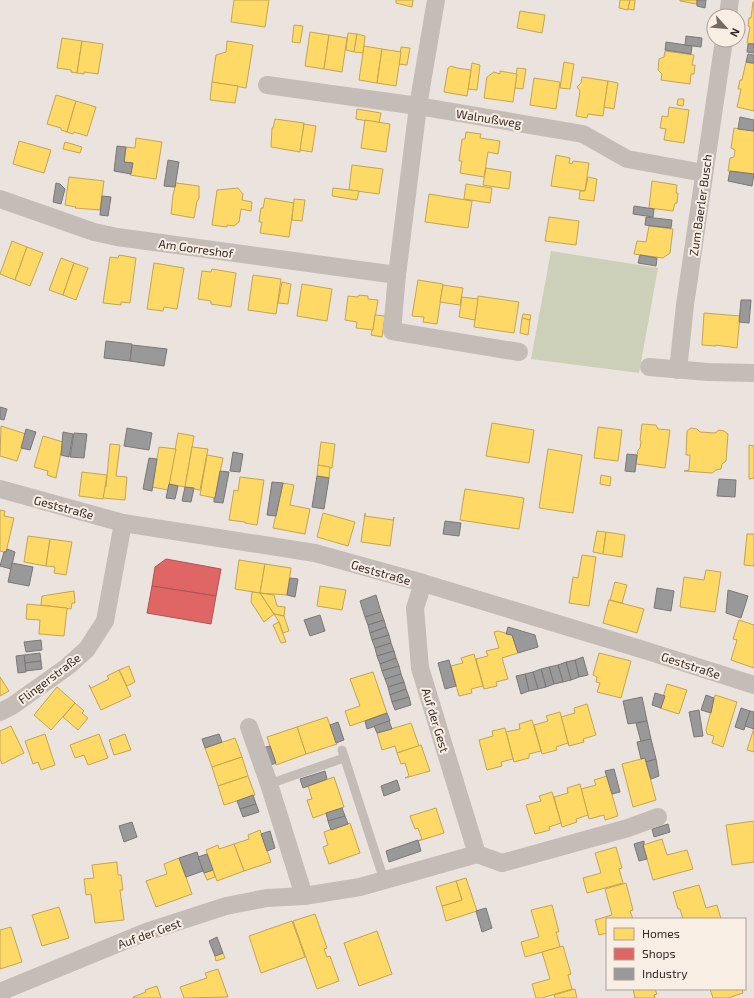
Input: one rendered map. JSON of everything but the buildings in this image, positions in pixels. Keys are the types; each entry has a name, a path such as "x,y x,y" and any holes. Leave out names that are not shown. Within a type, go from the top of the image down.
{"street":[{"path":"436,0 418,106 397,275 392,331 519,352"},
{"name":"Zum Baerler Busch","path":"678,370 685,305 723,48"},
{"name":"Walnußweg","path":"267,85 418,106 583,134 626,159 704,173"},
{"name":"Am Gorreshof","path":"0,199 94,232 117,237 397,275"},
{"path":"649,367 708,372 754,373"},
{"name":"Geststraße","path":"0,489 123,523 315,553 423,583 754,685"},
{"name":"Flingerstraße","path":"0,712 12,706 67,667 87,650 105,621 123,523"},
{"name":"Auf der Gest","path":"0,992 146,932 226,906 267,898 304,896 360,887 477,854 420,668 415,608 423,583"},
{"path":"249,727 269,784 304,896"},
{"path":"477,854 502,863 628,828 658,817"}],"lane":[{"path":"269,784 343,754 384,880"}],"green space":[{"path":"551,251 658,268 639,373 531,359"}]}
